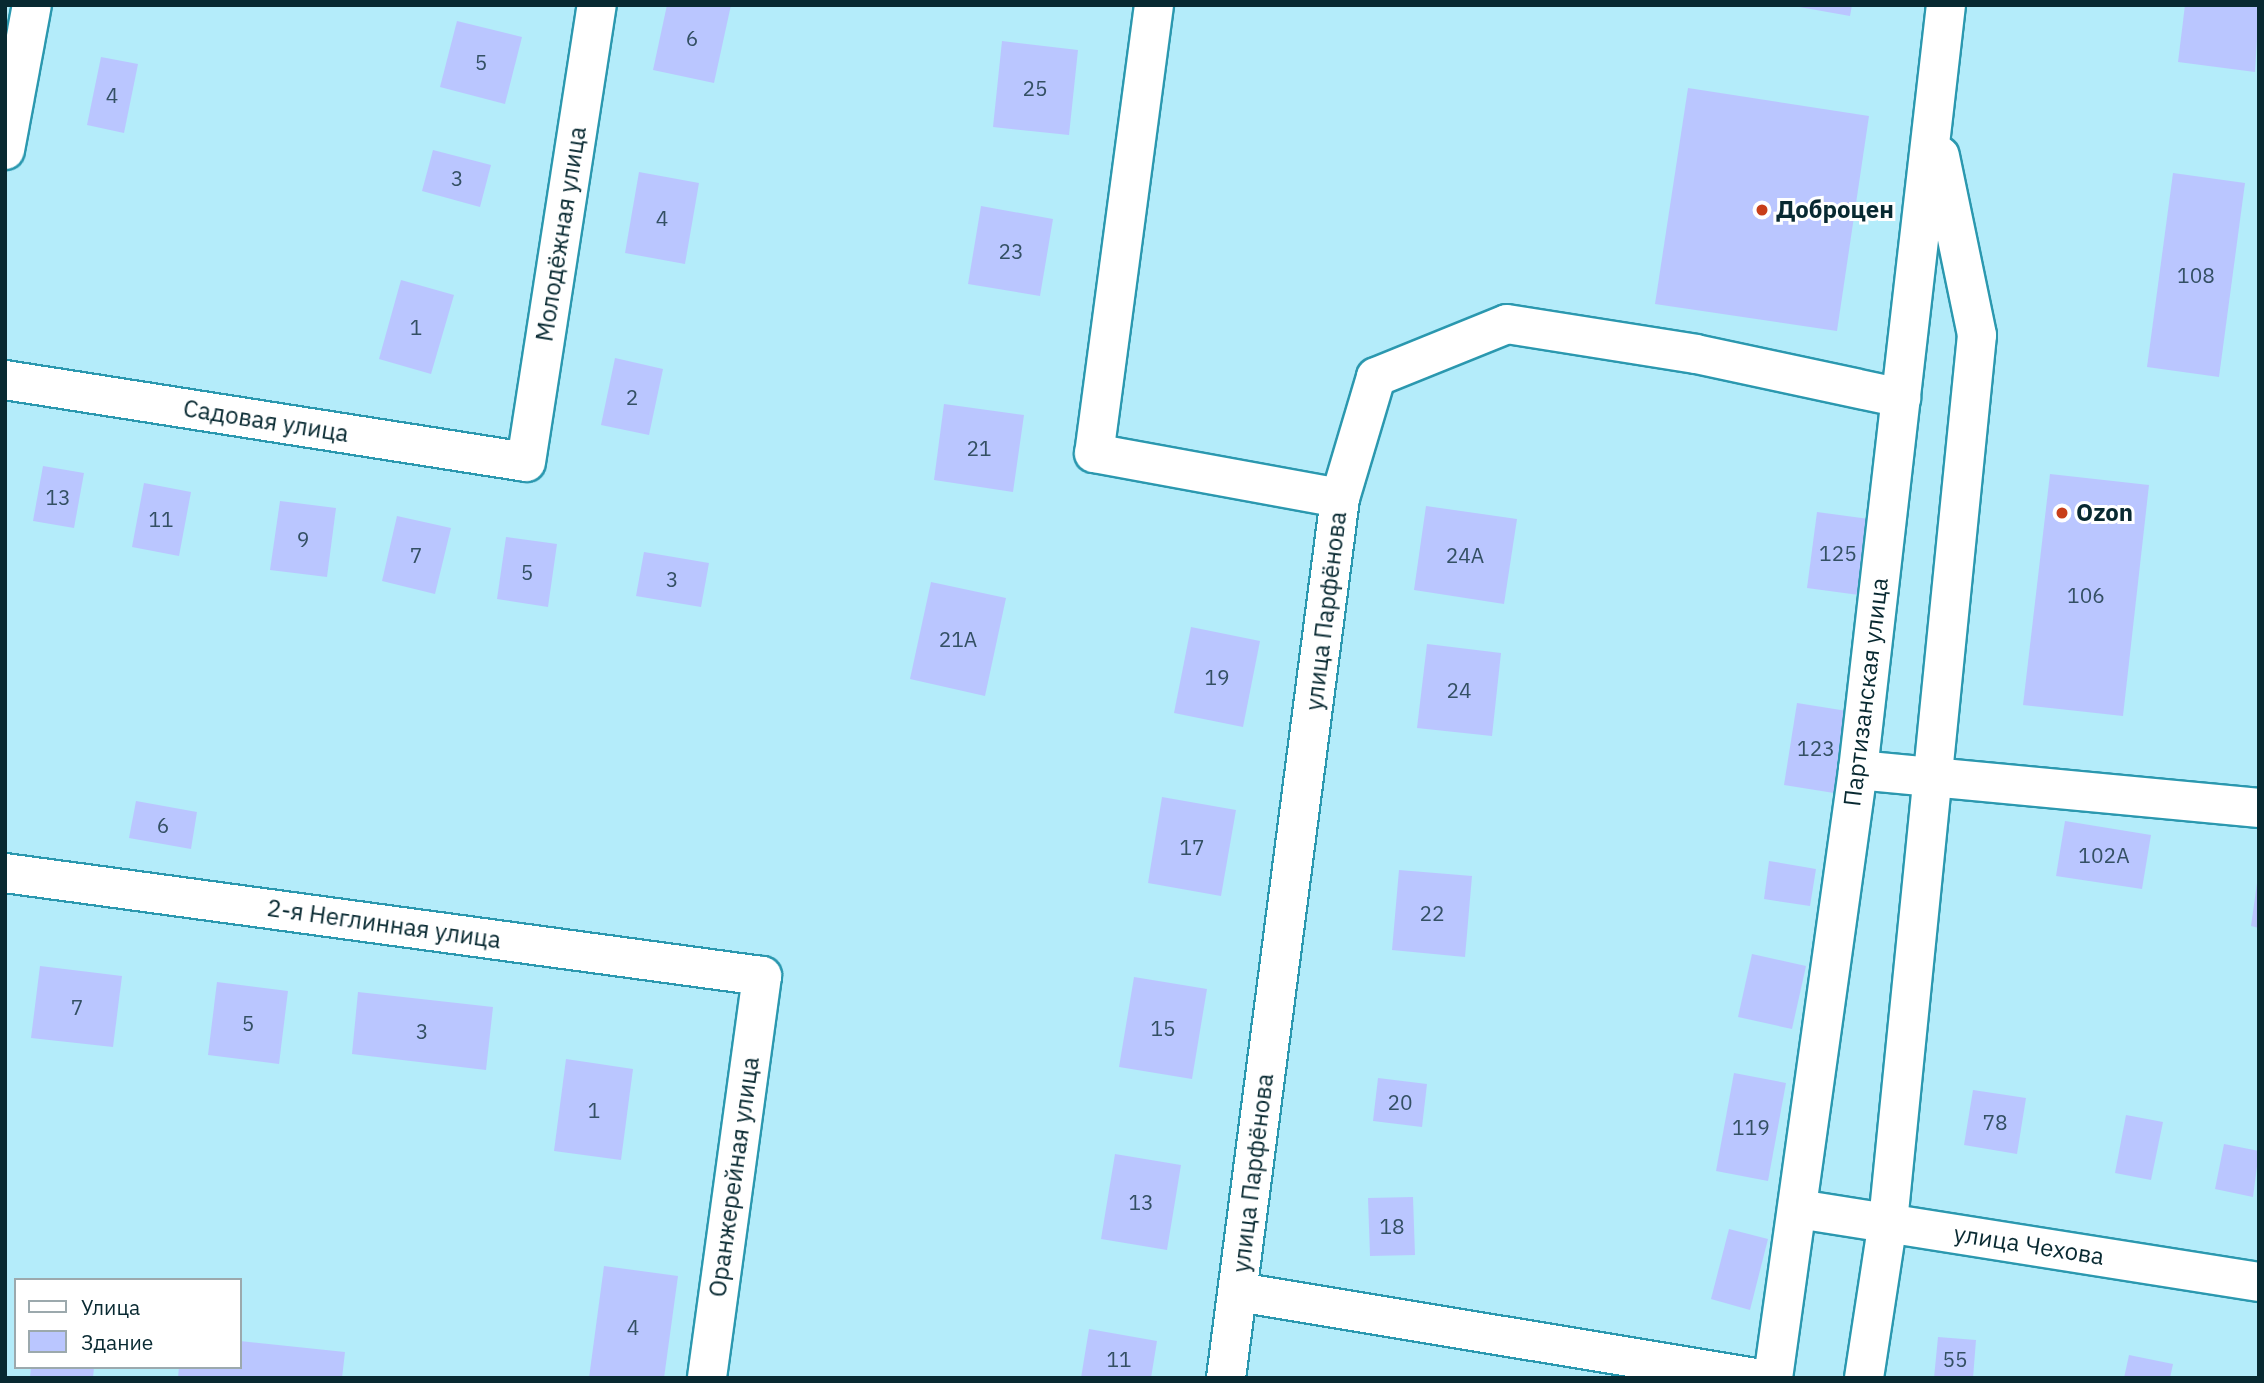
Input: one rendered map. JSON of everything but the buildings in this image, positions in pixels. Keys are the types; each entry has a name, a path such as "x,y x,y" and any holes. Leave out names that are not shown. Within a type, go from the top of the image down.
{"street":[{"path":"5,150 32,5"},
{"name":"Молодёжная улица","path":"526,462 597,5"},
{"name":"улица Парфёнова","path":"1154,5 1094,453 1340,498 1227,1378"},
{"name":"Партизанская улица","path":"1773,1378 1858,770 1946,5"},
{"path":"1864,1378 1888,1222 1977,335 1933,124"},
{"path":"1340,498 1376,377 1507,324 1696,354 1901,398"},
{"name":"Садовая улица","path":"5,380 526,462"},
{"path":"1858,770 2259,808"},
{"name":"2-я Неглинная улица","path":"5,873 762,976"},
{"name":"Оранжерейная улица","path":"707,1378 762,976"},
{"name":"улица Чехова","path":"1798,1209 2259,1282"},
{"path":"1238,1292 1756,1378"}],"place":[{"name":"Доброцен","path":"1762,210"},
{"name":"Ozon","path":"2062,513"}]}
